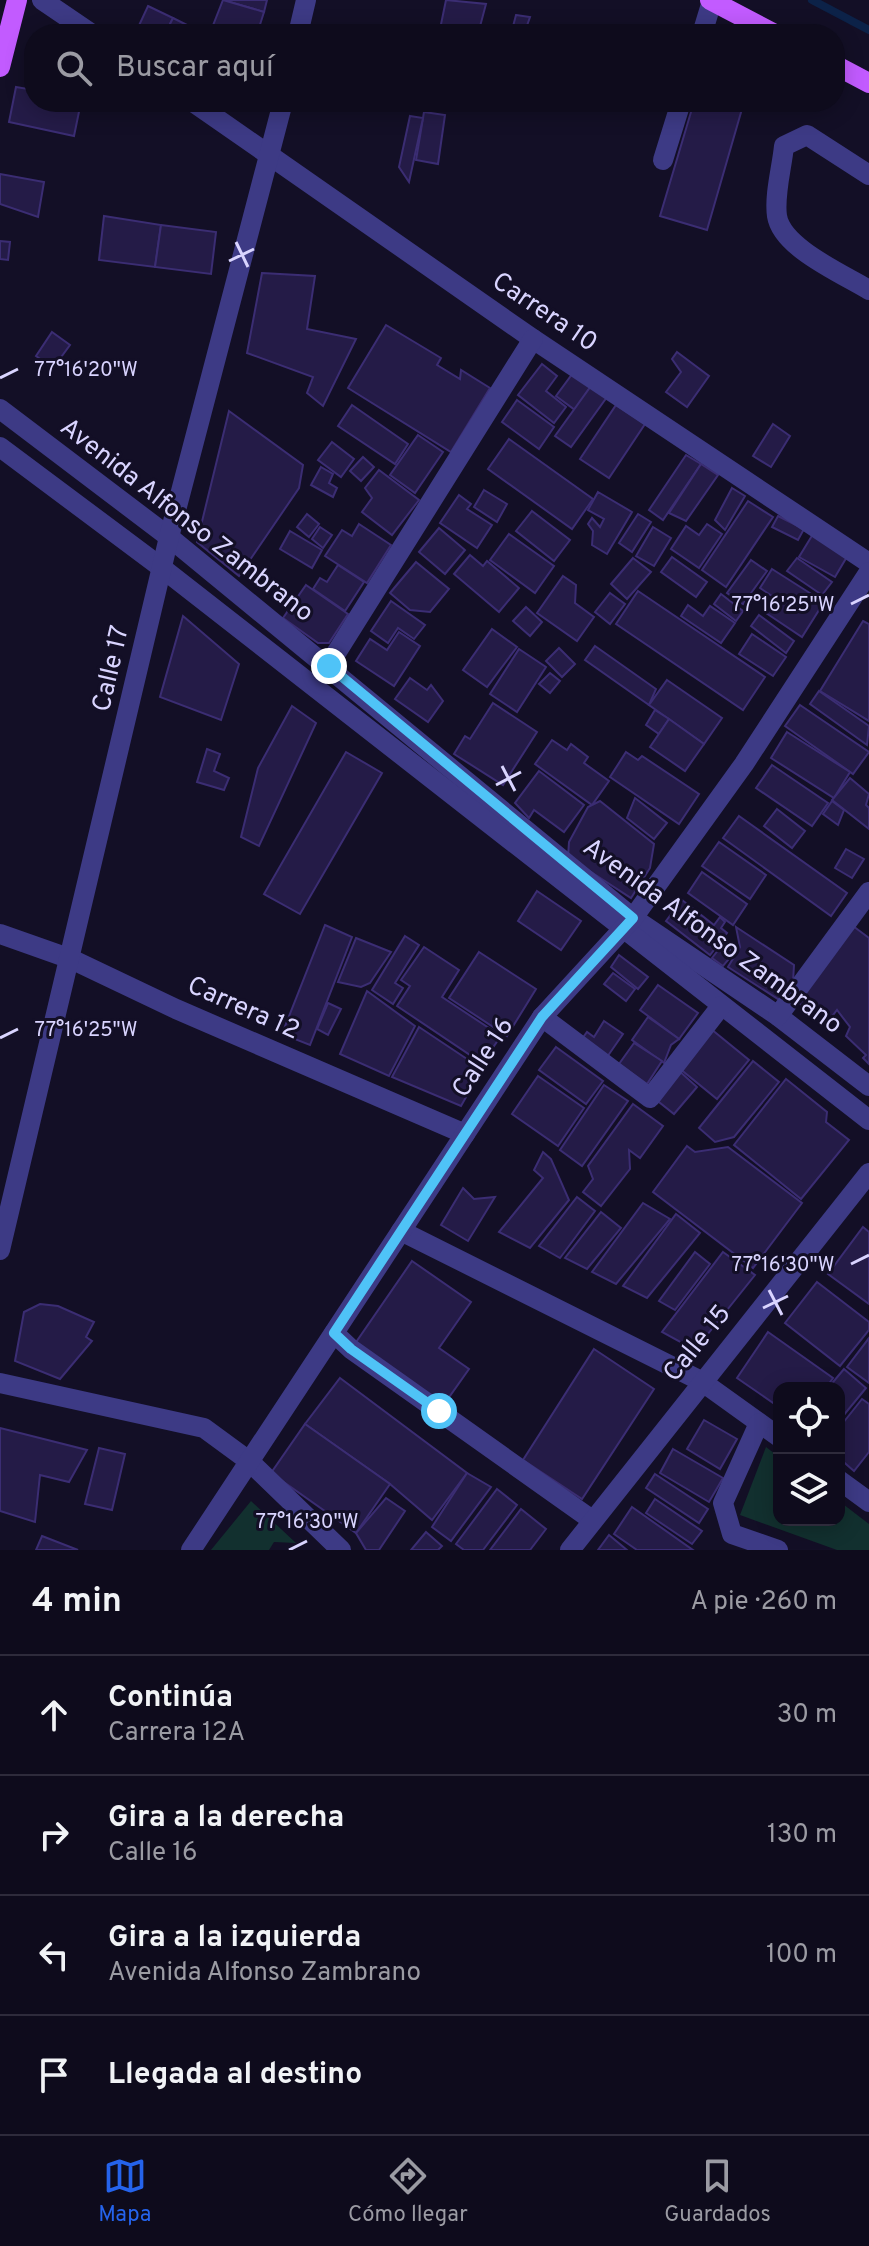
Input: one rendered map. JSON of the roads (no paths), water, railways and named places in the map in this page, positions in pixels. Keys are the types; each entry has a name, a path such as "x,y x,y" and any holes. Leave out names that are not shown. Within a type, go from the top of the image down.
{"main road":[{"path":"0,67 17,0"},
{"path":"711,1 756,24"},
{"path":"845,70 869,83"}],"street":[{"path":"42,0 77,24"},
{"path":"300,24 306,0"},
{"path":"705,24 711,1"},
{"name":"Carrera 10","path":"208,112 533,339 869,563"},
{"name":"Calle 17","path":"0,1250 169,537 281,112"},
{"path":"663,160 678,112"},
{"path":"869,175 807,135 794,138 784,146 777,216 785,234 798,247 869,290"},
{"path":"314,687 533,339"},
{"name":"Avenida Alfonso Zambrano","path":"0,409 169,537 329,666 721,1006 869,1120"},
{"name":"Avenida Alfonso Zambrano","path":"0,447 628,924 778,1016 869,1086"},
{"name":"Calle 16","path":"191,1550 542,1017 628,924 744,764 869,572"},
{"path":"778,1016 869,892"},
{"name":"Carrera 12","path":"0,934 71,959 176,1009 465,1134"},
{"path":"542,1017 650,1098 721,1006"},
{"name":"Calle 15","path":"570,1550 869,1173"},
{"path":"401,1231 701,1381 773,1433"},
{"path":"334,1333 351,1349 592,1520"},
{"path":"0,1383 204,1428 249,1461 341,1550"},
{"path":"759,1423 723,1503 732,1534 778,1550"},
{"path":"845,1484 869,1502"}],"waterway":[{"path":"812,0 869,30"}]}
